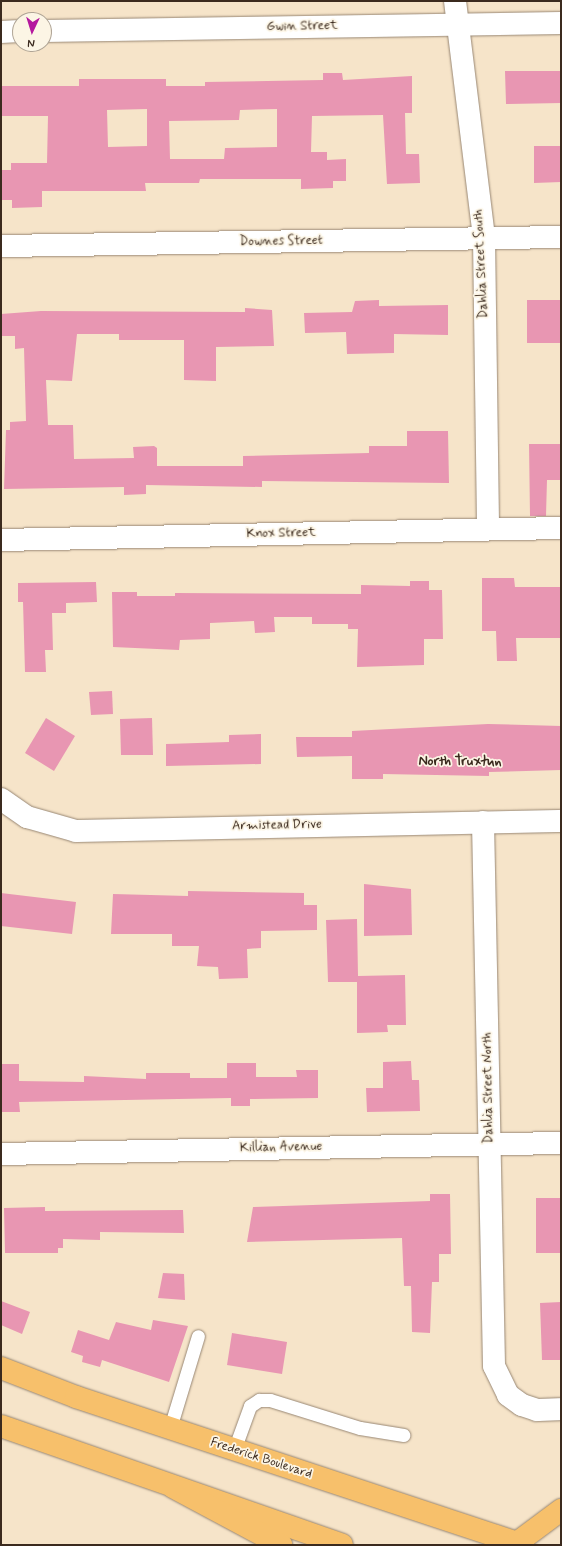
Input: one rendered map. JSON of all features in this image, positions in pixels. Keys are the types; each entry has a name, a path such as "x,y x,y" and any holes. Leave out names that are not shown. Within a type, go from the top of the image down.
{"main road":[{"name":"Frederick Boulevard","path":"1,1368 76,1398 517,1544"},
{"path":"1,1426 342,1545"},
{"path":"173,1487 281,1545"},
{"path":"517,1544 561,1510"}],"street":[{"name":"Dahlia Street South","path":"455,1 484,238 488,529"},
{"name":"Gwin Street","path":"52,31 561,23"},
{"path":"1,32 12,31"},
{"name":"Downes Street","path":"1,246 561,237"},
{"name":"Knox Street","path":"1,540 561,528"},
{"name":"Armistead Drive","path":"1,799 27,817 76,831 561,821"},
{"name":"Dahlia Street North","path":"483,822 491,1144 494,1354 499,1382 508,1395 522,1405 537,1410 561,1409"},
{"name":"Killian Avenue","path":"1,1154 561,1143"}],"lane":[{"path":"170,1428 198,1336"},
{"path":"234,1450 250,1406 259,1400 270,1400 360,1428 403,1435"}],"building":[{"path":"505,71 561,71 561,103 506,104"},
{"path":"323,73 342,73 343,80 412,76 412,113 405,113 406,154 419,154 420,183 387,184 383,115 312,116 311,152 327,152 327,160 346,159 346,181 333,181 333,188 301,189 301,179 200,179 199,183 145,183 146,191 42,191 42,207 12,208 12,200 1,200 1,170 11,170 11,163 47,163 48,116 1,116 1,86 79,86 79,79 166,79 166,86 205,86 205,82 323,80","holes":["147,109 147,146 108,147 107,110","277,109 277,147 225,148 224,159 170,159 169,121 239,120 240,110"]},
{"path":"534,146 561,146 561,182 534,183"},
{"path":"379,300 379,306 448,305 448,335 394,334 394,353 347,354 346,332 305,333 304,313 352,312 355,301"},
{"path":"527,300 561,300 561,343 527,343"},
{"path":"245,308 272,310 274,346 216,347 216,381 184,380 184,340 119,340 119,334 77,334 72,381 46,380 48,425 73,425 74,459 134,458 133,447 154,446 157,448 157,466 243,466 243,456 369,453 369,446 407,446 407,431 448,431 449,483 262,481 262,487 146,485 146,494 124,495 124,487 4,489 6,430 10,430 10,422 26,421 24,348 15,349 15,336 1,336 1,314 41,311 245,312"},
{"path":"529,444 561,444 561,480 547,480 546,516 530,516"},
{"path":"482,578 514,578 515,587 561,587 561,638 516,638 517,661 497,661 496,631 482,631"},
{"path":"410,581 429,581 429,590 442,590 443,639 424,639 424,665 357,667 358,629 348,629 348,624 312,624 312,617 274,617 275,632 255,633 254,621 210,623 210,639 180,640 179,650 113,647 112,592 137,592 137,596 175,596 175,593 361,594 361,585 410,586"},
{"path":"96,582 97,602 66,603 66,613 52,613 53,650 45,650 46,672 25,672 23,602 18,602 18,583"},
{"path":"112,691 113,714 91,715 89,692"},
{"path":"46,718 75,736 54,771 25,753"},
{"path":"152,718 153,755 121,755 120,719"},
{"path":"488,724 561,726 561,770 489,772 489,776 383,774 383,779 352,779 352,756 297,757 296,737 352,737 352,731"},
{"path":"261,734 261,764 166,766 166,744 229,742 229,735"},
{"path":"364,884 411,889 412,935 364,936"},
{"path":"188,891 304,893 304,905 317,905 317,930 261,931 261,948 247,949 248,978 219,979 218,967 197,966 199,946 172,946 172,934 111,934 113,894 188,896"},
{"path":"1,893 76,902 72,934 1,926"},
{"path":"357,919 358,976 405,975 406,1025 387,1025 388,1032 357,1033 357,982 328,982 326,920"},
{"path":"411,1061 412,1080 419,1080 420,1111 367,1112 366,1088 383,1088 383,1062"},
{"path":"227,1063 256,1063 256,1077 297,1077 296,1070 318,1070 318,1098 250,1099 250,1106 231,1106 231,1098 19,1102 20,1112 1,1112 1,1064 19,1064 19,1081 84,1082 84,1076 146,1079 146,1073 190,1073 190,1078 227,1078"},
{"path":"430,1194 450,1194 451,1254 439,1254 439,1282 432,1282 430,1333 412,1332 411,1286 404,1286 402,1238 247,1242 253,1207 430,1201"},
{"path":"536,1198 561,1198 561,1253 536,1253"},
{"path":"45,1207 45,1211 183,1210 184,1233 100,1232 100,1240 63,1239 63,1248 58,1248 58,1253 5,1253 4,1208"},
{"path":"163,1273 184,1274 185,1300 158,1298"},
{"path":"1,1301 30,1312 22,1334 1,1325"},
{"path":"561,1302 561,1360 542,1360 540,1303"},
{"path":"153,1320 188,1326 169,1382 102,1360 100,1367 82,1362 83,1356 71,1352 78,1330 109,1340 116,1322 151,1330"},
{"path":"232,1333 287,1342 282,1374 227,1365"}],"district":[{"name":"North Truxtun","path":"460,761"}]}
